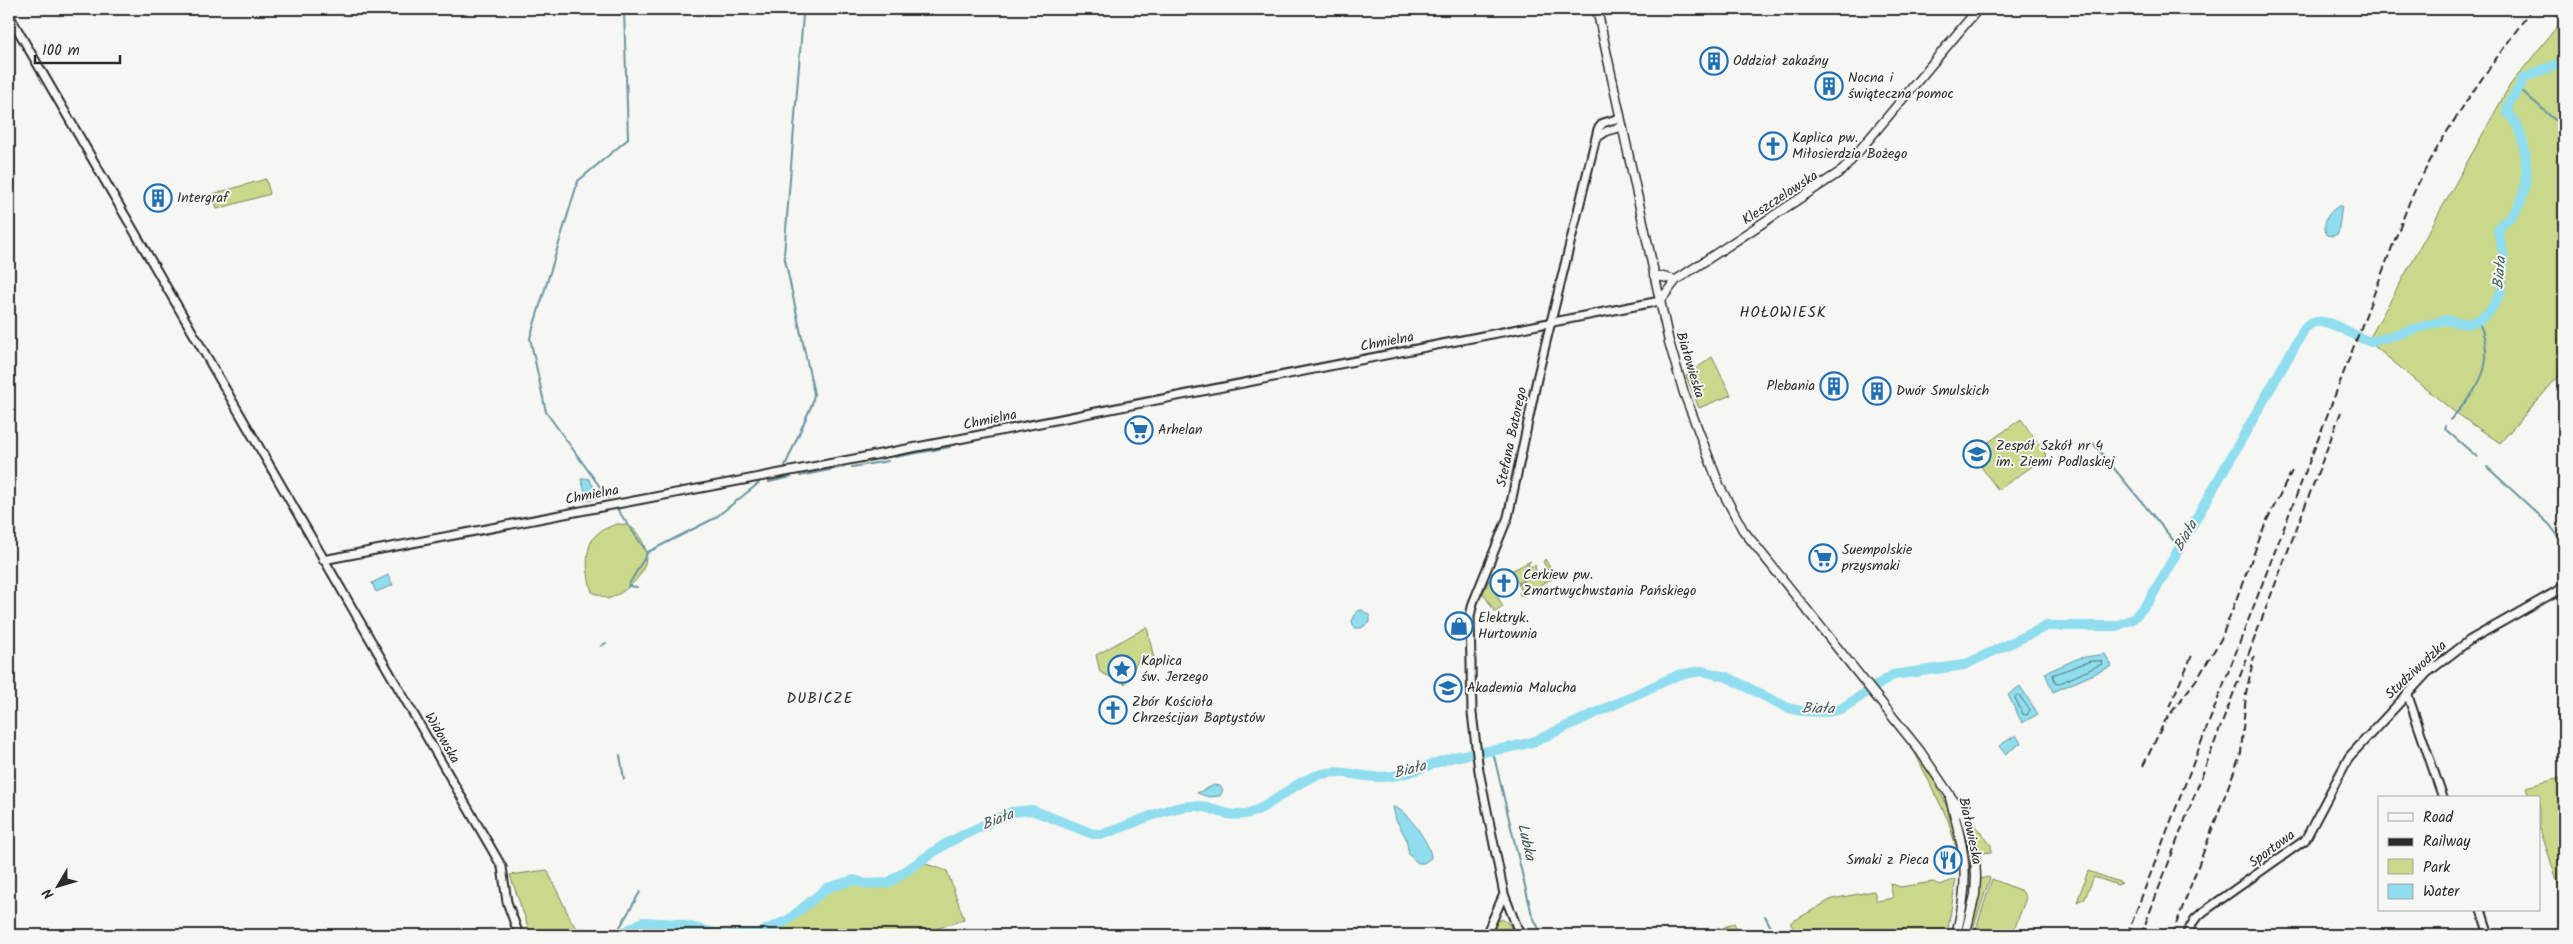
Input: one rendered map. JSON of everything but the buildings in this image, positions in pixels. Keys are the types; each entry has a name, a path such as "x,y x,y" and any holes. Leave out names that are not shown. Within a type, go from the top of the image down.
{"main road":[{"name":"Białowieska","path":"1598,9 1654,275 1684,393 1731,510 1766,560 1929,763 1964,816 1976,864 1975,895 1965,935"},
{"name":"Kleszczelowska","path":"1660,301 1676,280 1843,170 1978,9"},
{"path":"1654,275 1676,280"},
{"name":"Białowieska","path":"1948,792 1961,837 1966,868 1964,900 1956,935"}],"street":[{"name":"Widowska","path":"9,15 502,867 507,902 519,935"},
{"name":"Stefana Batorego","path":"1504,894 1479,771 1472,713 1470,616 1473,603 1508,517 1551,323 1598,137 1598,129 1603,123 1620,118"},
{"path":"1598,137 1607,131 1622,127"},
{"name":"Chmielna","path":"323,560 1660,301"},
{"name":"Studziwodzka","path":"2322,811 2349,757 2408,693 2444,658 2470,640 2564,587"},
{"path":"2408,693 2442,796"},
{"name":"Sportowa","path":"2186,935 2195,919 2305,840 2322,811"},
{"path":"1486,935 1504,894"},
{"path":"1504,894 1511,918 1520,935"},
{"path":"2482,912 2489,935"},
{"path":"1495,916 1511,918"}],"green space":[{"path":"2564,18 2564,370 2500,443 2452,410 2368,341 2510,85"},
{"path":"266,179 270,194 217,209 213,194"},
{"path":"1712,357 1731,395 1699,408 1686,376"},
{"path":"2021,419 2047,456 1998,490 1972,454"},
{"path":"616,524 631,527 636,532 645,549 646,558 640,575 633,583 608,599 592,592 587,562 589,547 596,535"},
{"path":"1545,559 1553,573 1560,574 1521,596 1519,593 1522,591 1518,584 1537,574 1539,577 1549,572 1543,562"},
{"path":"1531,561 1528,564 1530,567 1535,565 1536,572 1518,583 1511,571"},
{"path":"1489,580 1503,607 1495,612 1483,593"},
{"path":"1147,627 1155,664 1140,657 1125,684 1100,672 1096,655"},
{"path":"1913,749 1939,789 1945,803 1955,832 1961,864 1948,820"},
{"path":"2564,777 2564,901 2540,829 2540,796 2529,796 2526,787"},
{"path":"1971,821 1991,845 1991,852 1983,853 1976,844"},
{"path":"920,862 947,871 964,919 920,935 729,935 757,934 788,920 827,888 854,880 866,884 888,883"},
{"path":"547,870 572,922 583,935 531,935 510,875"},
{"path":"2088,871 2122,883 2118,885 2094,877 2085,898 2077,902"},
{"path":"1990,878 1971,935 1969,935 1981,879"},
{"path":"1956,879 1947,935 1798,935 1790,923 1832,899 1874,891 1877,901 1893,898 1890,883 1900,887 1933,882 1940,885"},
{"path":"1992,879 2022,891 2026,898 2012,935 1974,935"},
{"path":"1502,919 1508,923 1516,935 1499,933 1489,935 1496,922"},
{"path":"643,922 678,924 723,935 619,935"},
{"path":"1734,923 1740,935 1719,935 1716,931"}],"water":[{"path":"2342,206 2338,234 2333,236 2327,235 2325,222 2332,211"},
{"path":"581,479 589,479 600,497 588,501"},
{"path":"388,575 393,585 376,592 372,583"},
{"path":"1362,610 1370,616 1370,622 1361,628 1354,628 1352,621 1357,611"},
{"path":"2105,654 2112,666 2053,692 2045,673 2079,658"},
{"path":"2020,686 2038,714 2022,723 2008,695"},
{"path":"2016,735 2021,743 2005,754 1999,746"},
{"path":"1214,785 1220,786 1223,790 1220,796 1209,797 1197,793"},
{"path":"1393,807 1411,820 1423,837 1431,858 1424,863 1418,863 1409,855 1406,838 1396,820"}],"waterway":[{"path":"608,498 546,412 530,338 578,181 628,139 624,9"},
{"path":"785,466 812,404 814,394 784,255 803,15 800,9"},
{"name":"Biała","path":"729,935 757,934 788,920 827,888 854,880 866,884 888,883 947,843 1011,812 1032,810 1093,834 1103,834 1163,812 1186,806 1203,807 1233,815 1245,814 1265,806 1302,782 1322,774 1337,772 1371,777 1398,775 1454,757 1535,741 1678,675 1702,671 1727,677 1788,708 1801,711 1828,712 1841,709 1893,675 1964,665 2047,626 2117,626 2133,619 2149,601 2305,328 2312,323 2328,323 2371,342 2445,320 2468,324 2481,319 2490,311 2501,292 2504,259 2498,230 2516,210 2525,187 2526,159 2524,145 2520,132 2507,112 2508,107 2523,79 2538,71 2564,63"},
{"path":"2520,89 2564,128"},
{"path":"2450,420 2477,386 2486,363 2484,336 2478,320"},
{"path":"2445,426 2445,429 2477,457"},
{"path":"2093,443 2179,547"},
{"path":"895,457 950,447"},
{"path":"852,467 888,461"},
{"path":"800,476 844,467"},
{"path":"2487,467 2550,525 2564,545"},
{"path":"769,482 791,477"},
{"path":"637,587 628,586 648,552 715,518 759,483"},
{"path":"617,509 647,552"},
{"path":"601,646 606,643"},
{"name":"Lubka","path":"1493,752 1532,915 1542,935"},
{"path":"620,755 624,779"},
{"path":"621,934 620,927 640,892"},
{"path":"1765,916 1775,935"},
{"name":"Biała","path":"619,935 643,922 678,924 723,935"}],"railway":[{"path":"2127,935 2409,203 2435,151 2450,127 2532,9"},
{"path":"2141,935 2341,412"},
{"path":"2143,766 2165,721 2199,676 2221,639 2266,522 2293,469"},
{"path":"2169,707 2193,653"},
{"path":"2172,935 2241,753 2246,694 2254,656"}],"place":[{"name":"Oddział zakaźny","path":"1714,61"},
{"name":"Nocna i świąteczna pomoc","path":"1829,86"},
{"name":"Kaplica pw. Miłosierdzia Bożego","path":"1773,146"},
{"name":"Intergraf","path":"158,198"},
{"name":"Plebania","path":"1834,386"},
{"name":"Dwór Smulskich","path":"1877,391"},
{"name":"Arhelan","path":"1139,430"},
{"name":"Zespół Szkół nr 4 im. Ziemi Podlaskiej","path":"1977,454"},
{"name":"Suempolskie przysmaki","path":"1823,558"},
{"name":"Cerkiew pw. Zmartwychwstania Pańskiego","path":"1504,583"},
{"name":"Elektryk. Hurtownia","path":"1459,626"},
{"name":"Kaplica św. Jerzego","path":"1122,669"},
{"name":"Akademia Malucha","path":"1448,688"},
{"name":"Zbór Kościoła Chrześcijan Baptystów","path":"1113,710"},
{"name":"Smaki z Pieca","path":"1948,860"}],"district":[{"name":"HOŁOWIESK","path":"1783,313"},
{"name":"DUBICZE","path":"820,699"}]}
